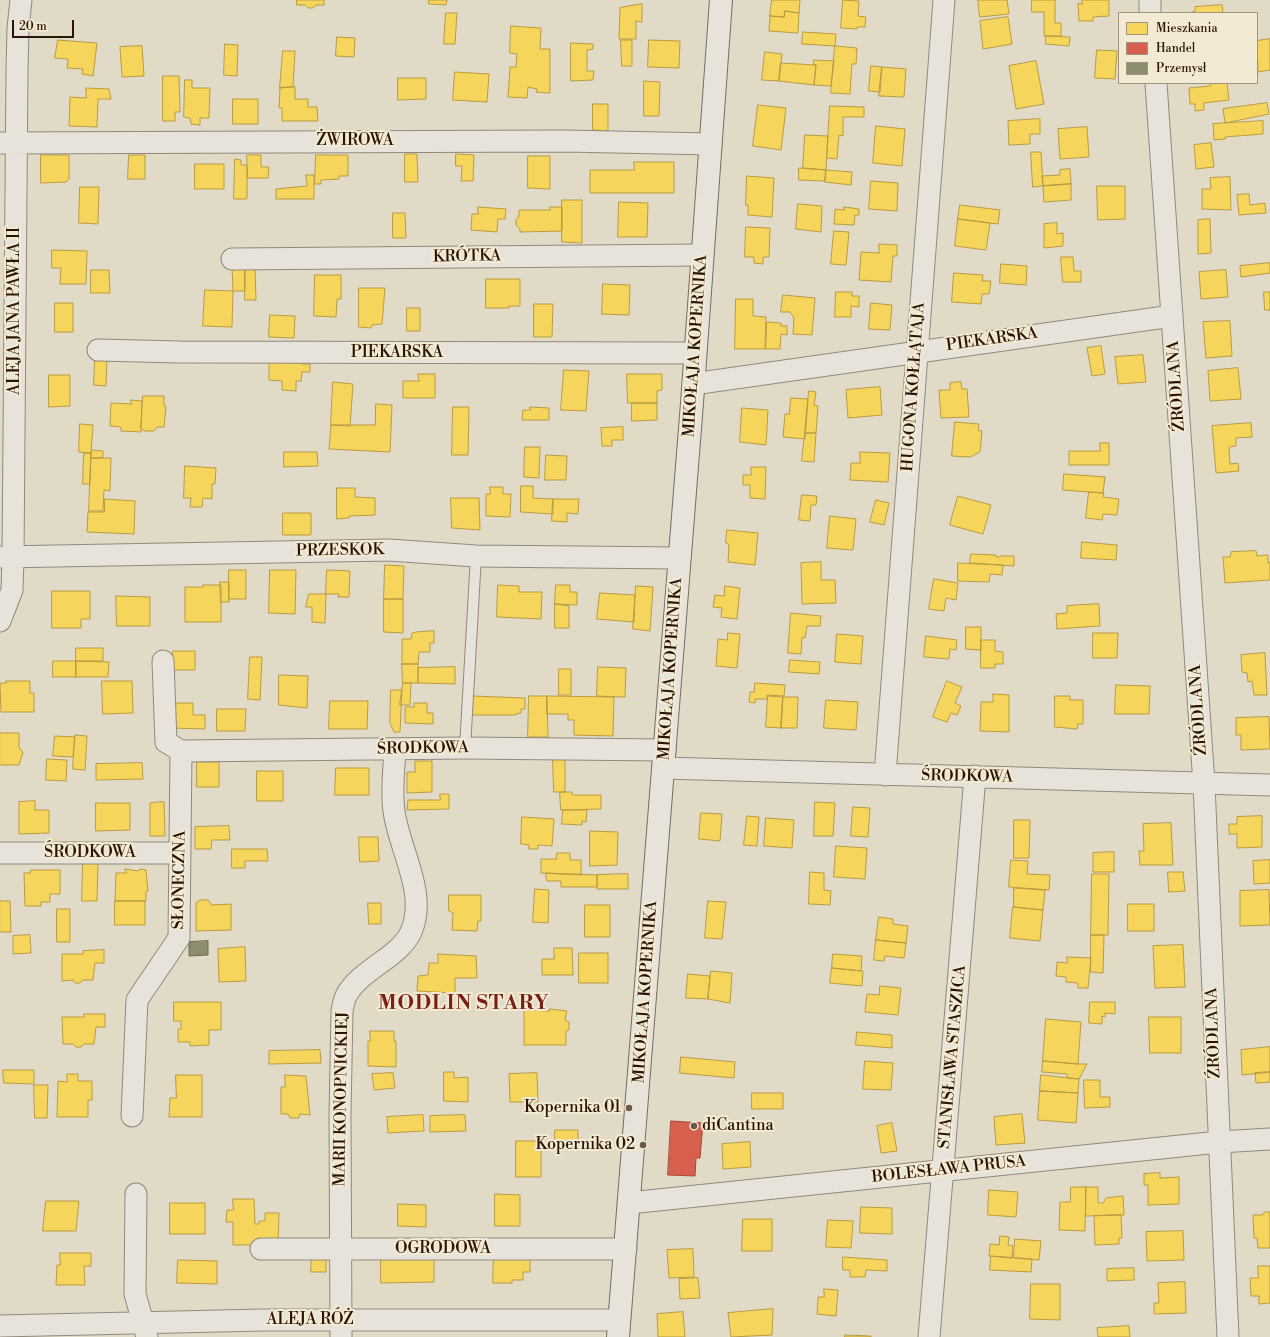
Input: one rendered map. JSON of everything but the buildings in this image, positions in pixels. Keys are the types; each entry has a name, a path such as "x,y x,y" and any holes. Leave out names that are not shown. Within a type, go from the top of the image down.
{"street":[{"name":"ALEJA JANA PAWŁA II","path":"0,621 12,590 6,558 8,143 21,0"},
{"name":"MIKOŁAJA KOPERNIKA","path":"619,1329 693,384 721,0"},
{"name":"HUGONA KOŁŁĄTAJA","path":"885,775 944,0"},
{"path":"1150,0 1150,12"},
{"name":"ŹRÓDLANA","path":"1156,84 1204,784 1228,1337"},
{"name":"ŻWIROWA","path":"8,143 565,141 710,144"},
{"name":"KRÓTKA","path":"232,259 702,255"},
{"name":"PIEKARSKA","path":"693,384 1172,316"},
{"name":"PIEKARSKA","path":"98,350 180,352 695,353"},
{"name":"PRZESKOK","path":"6,558 162,553 389,550 476,556 679,558"},
{"path":"162,661 166,742 181,751"},
{"name":"ŚRODKOWA","path":"181,751 395,750 464,748 664,759 885,775 975,776 1270,785"},
{"name":"MARII KONOPNICKIEJ","path":"340,1329 340,1115 342,1010 346,996 355,984 399,947 410,934 417,916 417,899 394,810 395,750"},
{"name":"SŁONECZNA","path":"132,1116 137,1000 179,938 181,751"},
{"name":"STANISŁAWA STASZICA","path":"929,1337 944,1171 975,776"},
{"name":"ŚRODKOWA","path":"0,853 180,853"},
{"name":"BOLESŁAWA PRUSA","path":"629,1203 1219,1142 1270,1139"},
{"path":"136,1194 135,1294 145,1330"},
{"name":"OGRODOWA","path":"261,1249 626,1249"},
{"name":"ALEJA RÓŻ","path":"0,1326 145,1330 619,1329"}],"lane":[{"path":"464,748 476,556"}],"place":[{"name":"Kopernika 01","path":"629,1108"},
{"name":"diCantina","path":"694,1126"},
{"name":"Kopernika 02","path":"643,1145"}],"district":[{"name":"MODLIN STARY","path":"464,1004"}]}
